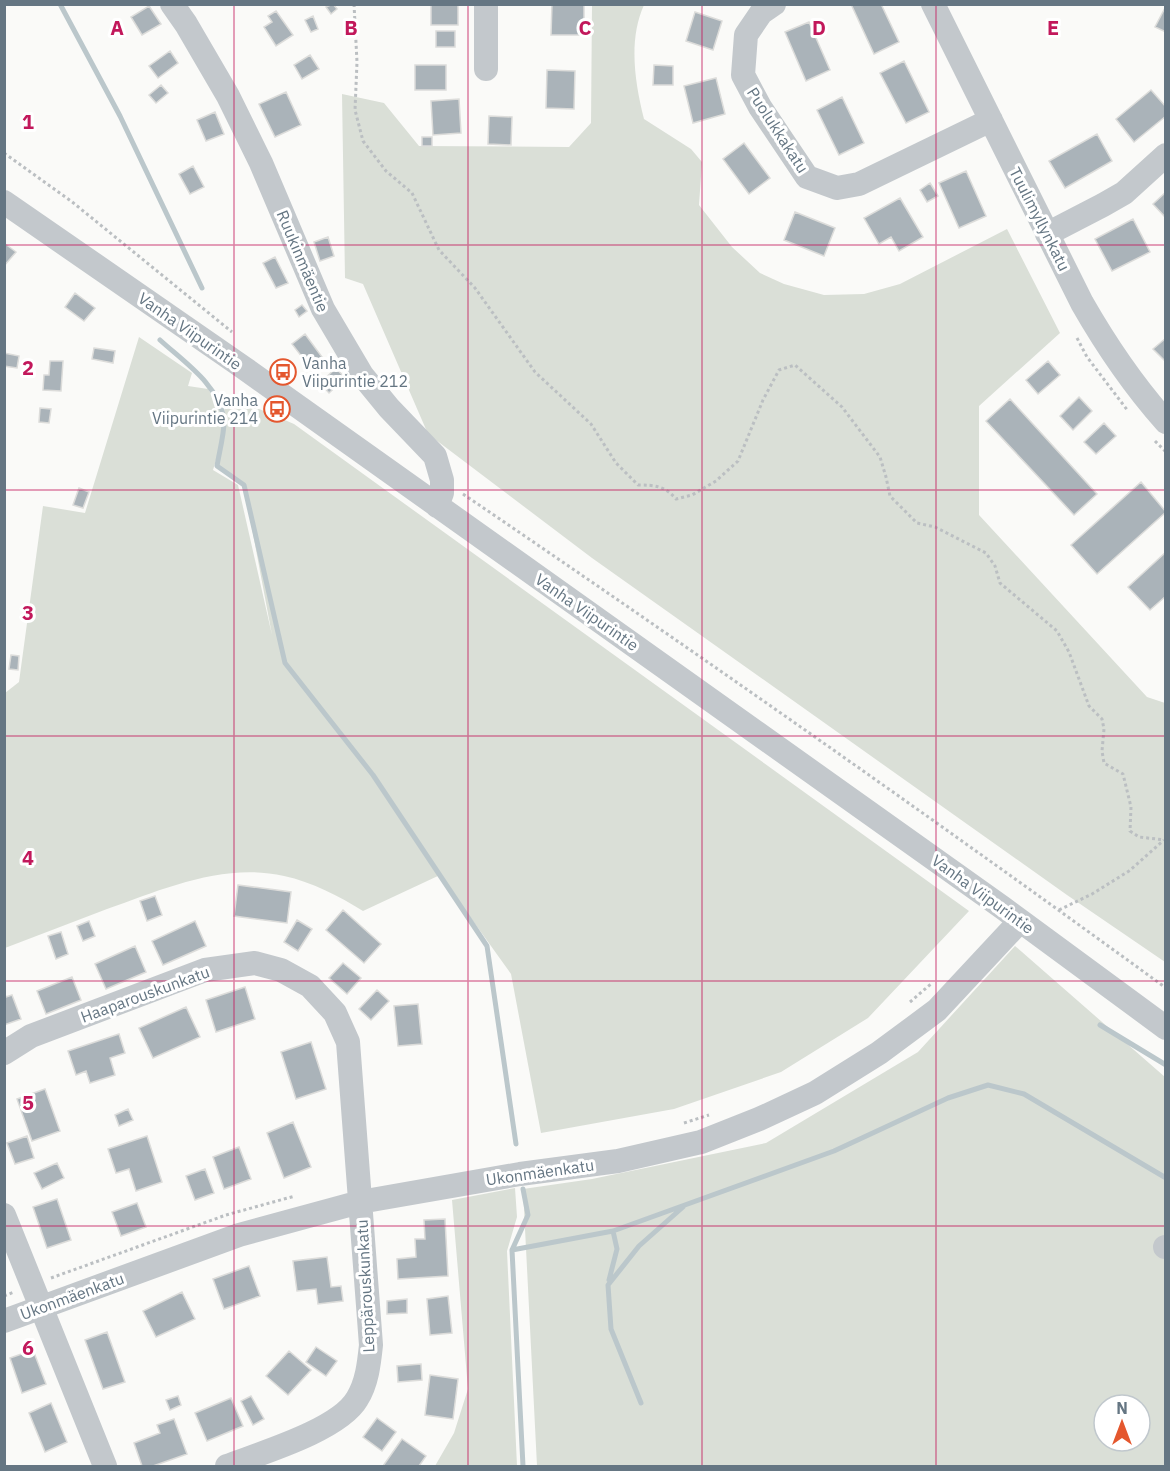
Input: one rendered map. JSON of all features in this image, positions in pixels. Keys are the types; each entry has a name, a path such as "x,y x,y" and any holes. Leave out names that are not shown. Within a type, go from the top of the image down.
{"street":[{"name":"Ruukinmäentie","path":"172,4 228,96 261,163 323,309 362,375 389,408 435,456 442,480"},
{"path":"486,4 486,69"},
{"name":"Puolukkakatu","path":"774,4 761,13 746,35 743,75 760,107 807,177 837,188 859,184 991,120"},
{"name":"Tuulimyllynkatu","path":"933,4 1082,303 1103,340 1126,373 1165,422"},
{"path":"1047,234 1103,206 1124,192 1166,155"},
{"name":"Vanha Viipurintie","path":"4,202 1012,914 1166,1028"},
{"path":"437,506 442,494 442,480"},
{"name":"Ukonmäenkatu","path":"4,1321 36,1296 239,1235 360,1202 520,1174 618,1161 701,1142 759,1119 815,1093 879,1053 937,1010 1012,914"},
{"name":"Haaparouskunkatu","path":"4,1053 31,1036 205,970 255,963 281,970 310,986 335,1013 348,1042 360,1202"},
{"name":"Leppärouskunkatu","path":"227,1467 313,1433 336,1419 357,1400 368,1373 371,1345 360,1202"},
{"path":"4,1215 105,1467"}],"path":[{"path":"354,4 357,62 356,110 363,141 386,171 412,193 439,250 475,288 535,372 591,424 616,463 638,485 655,485 668,489 676,499 692,495 716,481 738,461 763,400 780,370 795,365 842,407 880,457 890,496 917,523 935,527 986,553 995,566 1000,583 1057,631 1069,652 1089,706 1102,719 1104,763 1123,774 1131,807 1130,831 1139,837 1165,839"},
{"path":"4,153 71,201 234,334"},
{"path":"442,480 632,608 1025,885 1166,988"},
{"path":"1059,910 1092,894 1129,871 1165,839"},
{"path":"1012,914 1025,885"},
{"path":"907,1004 932,983"},
{"path":"682,1123 714,1113"},
{"path":"4,1296 36,1296 226,1215 302,1194"}],"shaded area":[{"path":"592,5 644,5 636,33 635,62 644,119 691,149 702,162 699,205 732,247 760,273 784,284 824,295 864,294 900,284 1007,229 1060,333 979,406 979,515 1147,697 1165,703 1165,962 592,558 428,434 363,284 345,278 342,94 384,103 419,146 569,147 591,123"},
{"path":"139,337 192,373 188,386 208,389 224,414 227,395 294,424 969,911 868,1018 781,1072 674,1109 541,1133 511,974 440,875 363,911 325,890 284,876 239,872 216,875 150,893 5,948 5,693 19,682 43,506 85,513","holes":["219,450 217,466 244,486 272,635 238,485 213,470"]},
{"path":"1015,946 1165,1077 1165,1466 537,1466 523,1189 592,1179 766,1143 918,1052"},
{"path":"515,1188 517,1217 507,1251 517,1466 435,1466 454,1433 468,1389 452,1200"}],"building":[{"path":"333,4 337,9 331,14 326,7"},
{"path":"431,4 458,4 458,25 431,25"},
{"path":"552,4 584,4 584,35 551,35"},
{"path":"851,4 881,4 899,42 874,54"},
{"path":"149,6 161,24 142,35 131,17"},
{"path":"1166,6 1166,32 1155,27"},
{"path":"276,11 293,35 276,46 264,27 272,22 268,16"},
{"path":"695,12 722,21 713,50 686,41"},
{"path":"313,16 318,29 311,32 305,20"},
{"path":"809,22 830,70 806,81 785,32"},
{"path":"436,31 455,31 455,47 436,47"},
{"path":"170,51 178,63 158,78 149,66"},
{"path":"310,55 319,69 302,79 294,65"},
{"path":"904,61 929,112 906,123 880,73"},
{"path":"415,65 446,65 446,90 415,90"},
{"path":"654,65 673,66 673,85 653,85"},
{"path":"547,70 575,71 574,109 546,108"},
{"path":"716,78 725,114 693,123 684,86"},
{"path":"161,85 168,93 156,103 149,95"},
{"path":"1151,90 1166,107 1166,116 1134,142 1116,119"},
{"path":"286,92 301,125 275,137 259,104"},
{"path":"842,97 864,143 839,155 817,110"},
{"path":"459,99 461,133 433,135 431,101"},
{"path":"215,112 224,134 206,141 197,120"},
{"path":"489,116 512,117 511,145 488,144"},
{"path":"1097,134 1112,161 1065,188 1049,161"},
{"path":"422,137 432,137 432,146 422,146"},
{"path":"744,143 770,178 749,194 723,159"},
{"path":"193,166 204,187 190,194 179,174"},
{"path":"966,171 986,216 959,228 939,183"},
{"path":"930,183 938,196 927,202 920,190"},
{"path":"1166,192 1166,218 1153,204"},
{"path":"900,198 923,237 899,251 891,237 879,244 864,218"},
{"path":"795,212 835,228 824,256 784,240"},
{"path":"1133,219 1150,252 1112,271 1095,239"},
{"path":"328,237 334,256 320,261 314,242"},
{"path":"4,243 16,252 4,266"},
{"path":"275,257 288,283 276,288 263,263"},
{"path":"75,293 95,308 84,321 65,307"},
{"path":"302,305 307,311 299,317 295,310"},
{"path":"305,334 322,357 309,366 292,344"},
{"path":"1166,338 1166,362 1153,349"},
{"path":"94,348 115,351 113,363 92,359"},
{"path":"4,353 19,356 17,368 4,366"},
{"path":"50,361 63,361 61,391 43,390 44,375 49,375"},
{"path":"1048,361 1060,375 1038,394 1026,380"},
{"path":"336,368 345,378 329,393 320,383"},
{"path":"1079,397 1092,411 1073,430 1060,416"},
{"path":"1010,399 1097,494 1074,515 986,421"},
{"path":"40,408 51,409 49,423 39,422"},
{"path":"1104,423 1116,436 1096,454 1084,442"},
{"path":"1141,482 1166,512 1097,574 1071,545"},
{"path":"79,488 89,492 83,508 73,505"},
{"path":"1166,552 1166,596 1150,610 1128,587"},
{"path":"11,655 19,656 18,670 9,669"},
{"path":"238,885 291,892 287,923 234,916"},
{"path":"155,896 162,915 147,921 140,901"},
{"path":"343,910 381,944 364,963 326,930"},
{"path":"297,920 312,929 298,951 284,942"},
{"path":"89,921 95,936 83,941 77,926"},
{"path":"195,921 206,946 163,965 152,941"},
{"path":"61,932 68,954 56,959 48,936"},
{"path":"135,946 146,972 106,989 95,964"},
{"path":"343,963 361,978 347,994 329,978"},
{"path":"72,977 81,1000 46,1014 37,991"},
{"path":"245,987 255,1019 216,1032 206,1000"},
{"path":"377,990 389,1001 371,1020 359,1009"},
{"path":"4,991 6,997 12,995 21,1019 4,1025"},
{"path":"418,1004 422,1044 398,1046 394,1006"},
{"path":"186,1007 200,1037 153,1058 139,1028"},
{"path":"119,1034 125,1053 110,1058 115,1075 90,1083 86,1071 76,1075 68,1051"},
{"path":"311,1042 326,1089 296,1099 281,1052"},
{"path":"45,1089 60,1131 32,1141 17,1099"},
{"path":"128,1109 133,1120 119,1126 115,1115"},
{"path":"293,1122 311,1167 284,1178 267,1133"},
{"path":"27,1136 34,1158 15,1164 7,1143"},
{"path":"147,1136 162,1182 136,1191 129,1169 116,1173 108,1149"},
{"path":"239,1147 251,1179 224,1189 213,1157"},
{"path":"57,1163 64,1178 42,1189 34,1173"},
{"path":"205,1169 214,1193 195,1200 186,1176"},
{"path":"57,1199 71,1240 47,1248 33,1207"},
{"path":"137,1203 146,1227 121,1236 112,1212"},
{"path":"445,1219 448,1276 398,1279 397,1259 416,1257 415,1239 425,1239 424,1220"},
{"path":"327,1257 331,1287 341,1286 343,1301 318,1304 316,1289 297,1291 293,1261"},
{"path":"249,1266 260,1296 224,1309 213,1279"},
{"path":"182,1292 195,1319 156,1337 143,1311"},
{"path":"448,1296 452,1333 430,1335 427,1299"},
{"path":"407,1299 407,1313 387,1314 387,1301"},
{"path":"107,1332 125,1382 103,1389 85,1340"},
{"path":"316,1347 337,1361 326,1376 306,1362"},
{"path":"33,1350 46,1384 22,1393 10,1358"},
{"path":"289,1351 311,1370 288,1395 266,1376"},
{"path":"421,1364 422,1380 398,1382 397,1366"},
{"path":"430,1375 458,1379 453,1419 425,1415"},
{"path":"178,1396 181,1405 170,1410 166,1400"},
{"path":"251,1396 264,1419 253,1425 241,1401"},
{"path":"231,1398 243,1426 207,1441 195,1413"},
{"path":"51,1403 67,1442 45,1452 29,1413"},
{"path":"377,1418 396,1432 382,1451 363,1437"},
{"path":"174,1419 187,1454 153,1466 142,1466 134,1443 160,1433 157,1425"},
{"path":"402,1439 426,1456 419,1466 383,1466"}],"waterway":[{"path":"60,4 120,116 202,288"},
{"path":"160,340 199,375 215,395 221,407 224,424 217,466 244,485 285,663 373,775 487,946 516,1144"},
{"path":"1100,1025 1166,1065"},
{"path":"512,1250 613,1231 834,1151 948,1098 988,1085 1024,1094 1166,1178"},
{"path":"523,1189 528,1215 512,1250 523,1466"},
{"path":"641,1403 611,1329 608,1285 639,1246 683,1207"},
{"path":"609,1280 617,1249 613,1231"}],"place":[{"name":"Vanha Viipurintie 212","path":"283,372"},
{"name":"Vanha Viipurintie 214","path":"277,409"}]}
